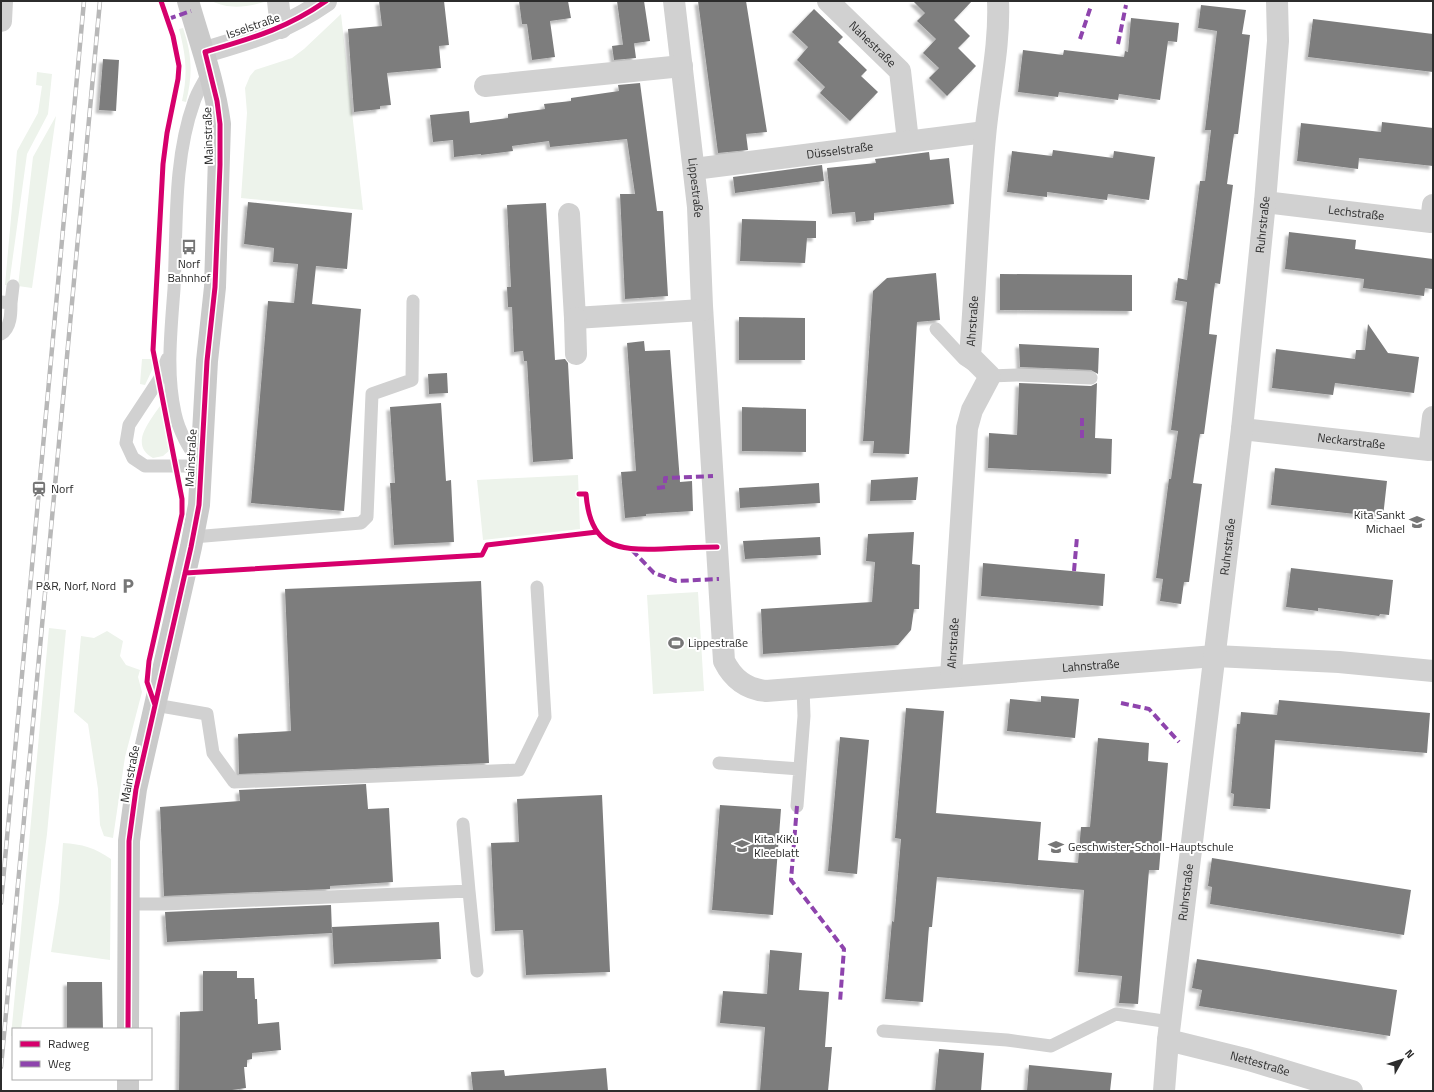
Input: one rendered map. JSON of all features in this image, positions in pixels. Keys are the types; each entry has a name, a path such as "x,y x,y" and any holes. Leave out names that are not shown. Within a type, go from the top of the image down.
{"street":[{"path":"1,21 2,1"},
{"name":"Mainstraße","path":"128,1028 128,904 130,834 136,789 199,505 208,343 215,287 220,165 220,124 207,61 188,1"},
{"path":"278,1 281,28"},
{"name":"Isselstraße","path":"207,61 281,28 326,1"},
{"name":"Lippestraße","path":"674,1 698,207 702,310 724,661 734,676 748,687"},
{"name":"Nahestraße","path":"828,1 900,71 908,142"},
{"name":"Ahrstraße","path":"951,676 967,428 972,410 990,376 970,356 985,132 999,29 998,1"},
{"name":"Ruhrstraße","path":"1164,1091 1169,1031 1242,429 1265,202 1278,41 1277,1"},
{"path":"485,86 682,66"},
{"name":"Düsselstraße","path":"694,169 985,132"},
{"name":"Lechstraße","path":"1265,202 1431,222 1433,205"},
{"path":"569,214 576,354"},
{"path":"575,318 702,310"},
{"name":"Neckarstraße","path":"1242,429 1429,450 1433,417"},
{"name":"Lahnstraße","path":"748,687 766,691 1215,656 1339,662 1433,671"},
{"name":"Nettestraße","path":"1169,1031 1249,1060 1352,1091"},
{"path":"128,1080 128,1091"}],"lane":[{"path":"201,466 183,437 177,421 172,394 171,345 178,191 182,154 194,101 207,61"},
{"path":"1,334 5,331 10,320 6,302 14,286"},
{"path":"193,537 361,523 367,517 372,394 412,380 413,301"},
{"path":"936,329 964,359 990,376 1017,375 1091,378"},
{"path":"171,345 160,378 129,425 126,443 134,458 145,466 201,466"},
{"path":"155,705 207,714 213,753 234,782 519,770 545,716 537,587"},
{"path":"797,806 804,716 803,688"},
{"path":"719,763 800,769"},
{"path":"463,824 477,972"},
{"path":"128,904 165,904 469,891"},
{"path":"884,1031 1007,1040 1051,1046 1116,1014 1169,1031"}],"shaded area":[{"path":"212,1 267,1 253,5 232,7"},
{"path":"341,14 363,210 241,198 247,113 245,88 250,76 255,70 292,58 304,49"},
{"path":"183,28 190,56 190,83 186,102 182,101 186,73 179,29"},
{"path":"37,72 52,74 48,114 27,154 9,285 5,285 17,151 38,113 42,86 36,85"},
{"path":"56,116 32,288 18,286 33,157"},
{"path":"142,359 154,359 153,368 145,385 140,384"},
{"path":"162,403 170,450 163,456 153,458 142,446 142,439 148,424"},
{"path":"578,475 580,529 483,540 477,480"},
{"name":"Lippestraße","path":"698,592 704,691 653,694 647,595"},
{"path":"49,628 66,630 47,834 21,1028 12,1028 11,1036"},
{"path":"107,631 123,641 120,656 126,665 140,670 138,677 142,692 125,757 113,838 104,836 100,825 98,789 88,724 74,712 81,636 94,638"},
{"path":"63,843 88,847 111,859 110,960 51,952 59,902"}],"building":[{"path":"379,1 444,1 449,45 439,46 441,68 387,73 391,105 380,106 380,109 354,112 348,29 382,26"},
{"path":"519,1 568,1 571,18 550,21 555,57 532,60 527,24 522,24"},
{"path":"617,1 644,1 650,41 623,45"},
{"path":"698,1 746,1 767,132 746,134 748,150 718,153"},
{"path":"913,1 972,1 954,20 970,36 958,48 976,66 947,96 929,78 939,68 923,53 936,39 917,21 925,13"},
{"path":"1201,5 1246,10 1242,34 1250,35 1238,134 1234,134 1227,184 1233,185 1220,284 1215,283 1210,323 1209,334 1217,335 1204,434 1200,434 1193,483 1202,484 1189,582 1184,582 1181,604 1160,601 1163,579 1156,578 1169,479 1171,479 1178,431 1171,430 1187,302 1175,300 1178,278 1187,280 1200,181 1205,181 1211,130 1205,130 1217,31 1198,28"},
{"path":"814,9 843,37 838,42 867,70 861,76 878,92 850,121 820,93 825,87 797,60 808,47 792,32"},
{"path":"1131,18 1179,23 1177,42 1168,41 1160,100 1119,94 1118,100 1059,92 1058,97 1018,92 1023,50 1063,55 1064,50 1124,57 1125,51 1128,52"},
{"path":"1313,19 1433,34 1433,72 1308,57"},
{"path":"634,43 636,58 614,60 612,46"},
{"path":"103,59 119,60 116,111 99,110"},
{"path":"640,83 657,211 663,211 668,296 625,299 620,194 635,194 627,139 550,147 549,141 512,146 513,151 454,157 453,140 433,142 430,115 469,111 470,123 508,118 508,114 545,109 544,104 571,101 571,98 619,91 618,85"},
{"path":"1382,122 1433,128 1433,166 1359,158 1358,169 1297,161 1301,123 1381,132"},
{"path":"1053,150 1113,158 1114,151 1155,157 1149,200 1108,194 1107,200 1047,192 1047,197 1007,192 1012,151 1052,156"},
{"path":"929,152 930,160 949,158 954,204 874,213 874,220 856,222 855,212 832,214 827,168 876,163 875,159"},
{"path":"822,165 824,181 735,193 733,177"},
{"path":"248,202 352,213 347,269 316,266 312,304 361,309 344,511 251,503 268,301 294,303 298,264 273,262 274,248 244,244"},
{"path":"546,203 555,360 565,359 568,363 573,459 533,462 527,361 524,361 523,351 514,352 512,307 508,307 507,287 511,287 507,205"},
{"path":"742,219 816,221 816,238 807,238 805,263 740,261"},
{"path":"1289,232 1356,240 1355,249 1433,259 1432,289 1425,288 1424,296 1363,288 1364,279 1285,269"},
{"path":"936,273 940,320 917,322 909,454 873,453 874,441 863,441 873,291 887,278"},
{"path":"1000,274 1132,275 1132,311 1000,310"},
{"path":"739,317 805,318 805,360 739,360"},
{"path":"1368,324 1388,353 1419,357 1414,393 1335,383 1333,395 1272,388 1276,349 1355,359 1356,350 1365,350"},
{"path":"644,341 645,351 670,350 680,482 692,481 693,511 646,514 646,516 625,518 621,472 636,471 627,343"},
{"path":"1019,344 1099,348 1098,374 1091,370 1020,367"},
{"path":"447,373 448,393 429,394 428,374"},
{"path":"1019,383 1091,386 1097,383 1095,438 1112,439 1111,474 988,468 989,433 1017,435"},
{"path":"441,403 446,481 451,480 454,542 394,545 390,483 395,483 390,407"},
{"path":"742,407 806,409 806,452 742,451"},
{"path":"1275,468 1387,481 1383,517 1271,505"},
{"path":"918,477 916,500 870,501 871,480"},
{"path":"819,483 820,503 740,508 739,488"},
{"path":"914,532 912,564 920,565 919,609 914,609 911,630 898,645 763,654 761,609 872,602 875,562 866,561 868,534"},
{"path":"820,537 821,555 745,559 743,541"},
{"path":"983,563 1105,574 1103,606 981,596"},
{"path":"1291,568 1393,580 1389,615 1380,614 1379,616 1318,608 1318,611 1286,607"},
{"path":"481,581 489,763 239,774 238,734 291,731 285,589"},
{"path":"1041,696 1079,699 1075,738 1007,731 1010,699 1041,702"},
{"path":"1279,700 1430,713 1427,753 1275,740 1270,809 1233,806 1234,794 1231,793 1237,724 1240,724 1241,712 1277,715"},
{"path":"906,708 944,711 936,813 1041,822 1038,860 1078,863 1081,827 1090,827 1098,738 1149,743 1148,761 1168,763 1159,870 1149,870 1138,1004 1119,1003 1122,976 1078,972 1084,890 937,877 932,927 929,927 923,1002 885,999 892,921 894,922 901,839 895,838"},
{"path":"840,737 869,740 857,874 828,871"},
{"path":"366,784 368,809 389,808 393,882 330,886 330,889 164,896 160,807 240,801 239,790"},
{"path":"602,795 610,972 526,975 523,930 495,931 491,843 519,842 517,799"},
{"path":"720,805 781,809 773,915 712,910"},
{"path":"1212,858 1411,890 1404,935 1210,904 1212,887 1208,886"},
{"path":"331,905 332,933 167,942 165,912"},
{"path":"439,922 441,959 334,964 332,927"},
{"path":"770,950 802,953 799,990 829,992 825,1047 832,1047 828,1091 760,1091 765,1027 720,1023 723,991 767,994"},
{"path":"1197,959 1397,990 1390,1036 1199,1006 1202,990 1192,988"},
{"path":"203,971 237,971 237,978 254,978 258,1024 279,1022 281,1050 252,1053 252,1059 247,1060 247,1067 244,1067 246,1088 225,1091 179,1091 180,1012 203,1011"},
{"path":"67,982 102,982 103,1028 67,1028"},
{"path":"939,1049 984,1053 981,1091 935,1091"},
{"path":"1029,1065 1112,1073 1110,1091 1027,1091"},
{"path":"606,1068 608,1091 473,1091 471,1072 504,1070 505,1076"}],"railway":[{"path":"1,903 84,1"},
{"path":"1,1067 100,1"}],"marked path":[{"path":"1118,44 1126,5"},
{"path":"1080,39 1091,6"},
{"path":"168,19 191,11"},
{"path":"1082,415 1082,438"},
{"path":"657,488 665,487 665,478 713,476"},
{"path":"1074,571 1077,537"},
{"path":"632,550 654,573 676,581 719,579"},
{"path":"1121,703 1149,709 1179,742"},
{"path":"797,806 791,880 844,949 840,1002"}],"cycle path":[{"path":"155,705 147,682 149,661 182,514 182,499 153,350 163,164 179,66 173,36 161,1"},
{"path":"128,1028 129,841 136,789 191,547 199,505 207,361 215,287 220,165 220,124 217,101 205,52 283,26 326,1"},
{"path":"579,494 586,494 588,511 593,525 599,535 608,542 618,546 631,549 717,547"},
{"path":"185,573 482,555 487,545 597,532"}],"place":[{"name":"Norf Bahnhof","path":"189,247"},
{"name":"Norf","path":"39,489"},
{"name":"Kita Sankt Michael","path":"1417,522"},
{"name":"P&R, Norf, Nord","path":"128,586"},
{"name":"Lippestraße","path":"676,643"},
{"name":"Kita KiKu Kleeblatt","path":"742,846"},
{"name":"Geschwister-Scholl-Hauptschule","path":"1056,847"}]}
